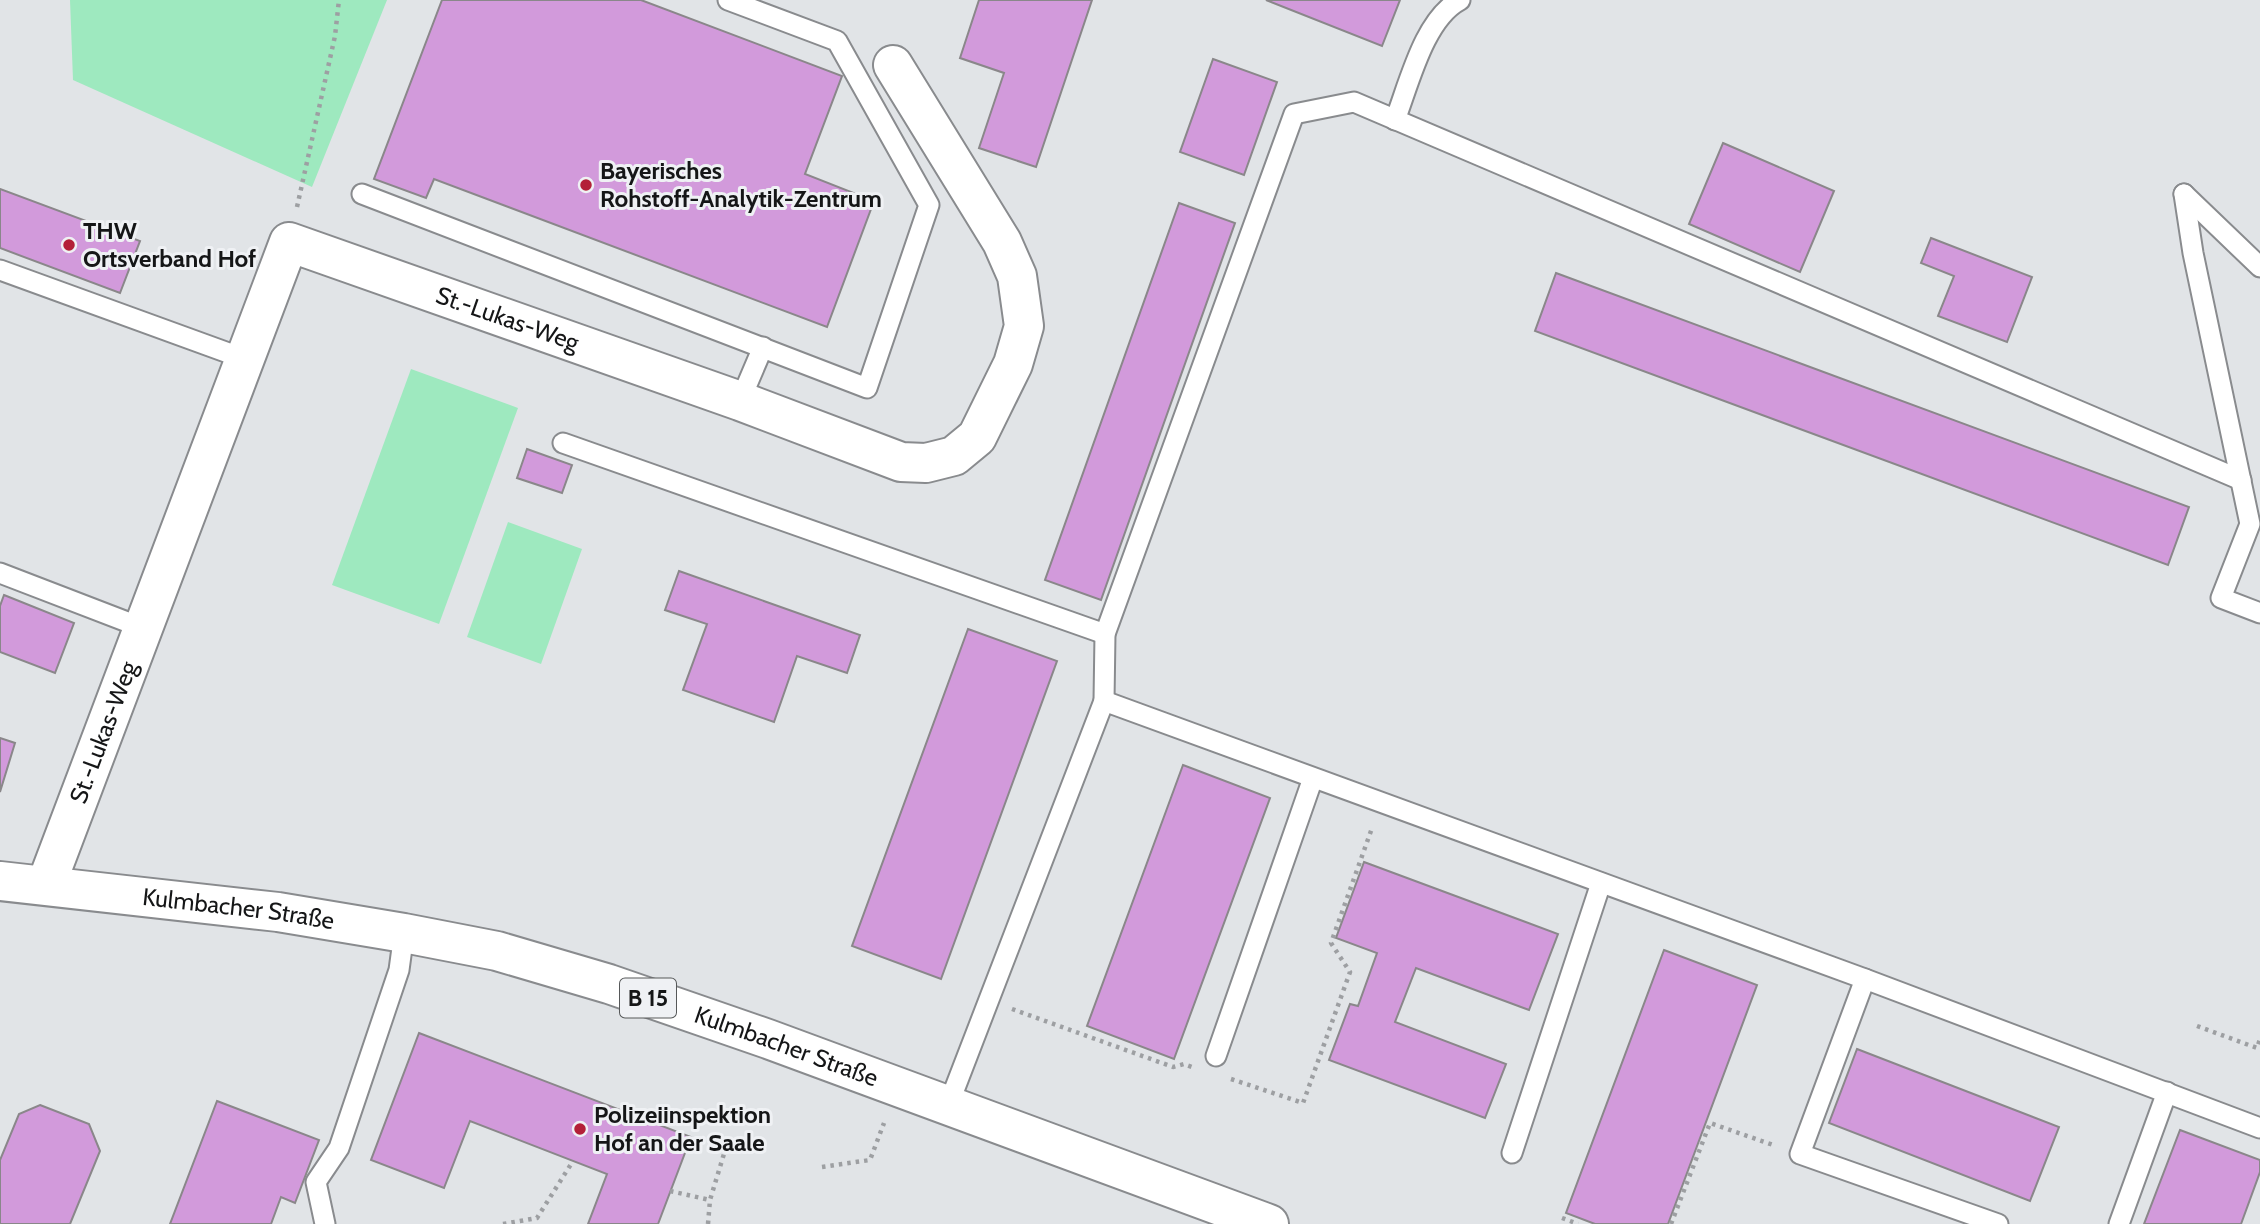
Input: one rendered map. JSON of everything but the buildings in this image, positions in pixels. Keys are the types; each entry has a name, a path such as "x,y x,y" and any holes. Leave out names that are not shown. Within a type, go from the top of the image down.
{"street":[{"name":"St.-Lukas-Weg","path":"46,885 289,242 740,401 901,462 926,463 954,456 977,437 1013,364 1024,326 1017,276 1002,242 893,65"},
{"name":"Kulmbacher Straße","path":"0,881 278,912 497,951 609,984 768,1039 1269,1224"}],"lane":[{"path":"362,194 867,388 929,205 837,41 728,0"},
{"path":"1395,120 1429,32 1448,6 1460,0"},
{"path":"948,1106 1104,701 1105,634 1294,114 1354,102 2241,480"},
{"path":"2260,267 2184,194 2193,253 2250,524 2221,598 2260,613"},
{"path":"0,270 245,359"},
{"path":"740,401 763,347"},
{"path":"563,443 1105,634"},
{"path":"0,573 143,628"},
{"path":"1104,701 1865,979 2260,1128"},
{"path":"1216,1056 1313,778"},
{"path":"1513,1153 1601,883"},
{"path":"325,1224 316,1182 339,1148 399,970 404,933"},
{"path":"1865,979 1800,1154 1997,1224"},
{"path":"2119,1224 2167,1093"}],"path":[{"path":"289,242 335,36 340,0"},
{"path":"2197,1026 2257,1048 2260,1039"},
{"path":"822,1167 870,1160 884,1123"},
{"path":"1671,1224 1710,1123 1800,1154"},
{"path":"708,1224 710,1200 730,1134"},
{"path":"503,1224 537,1218 573,1161"},
{"path":"670,1191 710,1200"},
{"path":"1562,1218 1578,1224"}],"green space":[{"path":"70,0 387,0 312,187 73,80"},
{"path":"411,369 518,408 439,624 332,585"},
{"path":"508,522 582,549 541,664 467,637"}],"place":[{"name":"Bayerisches Rohstoff-Analytik-Zentrum","path":"586,185"},
{"name":"THW Ortsverband Hof","path":"69,245"},
{"name":"Polizeiinspektion Hof an der Saale","path":"580,1129"}]}
